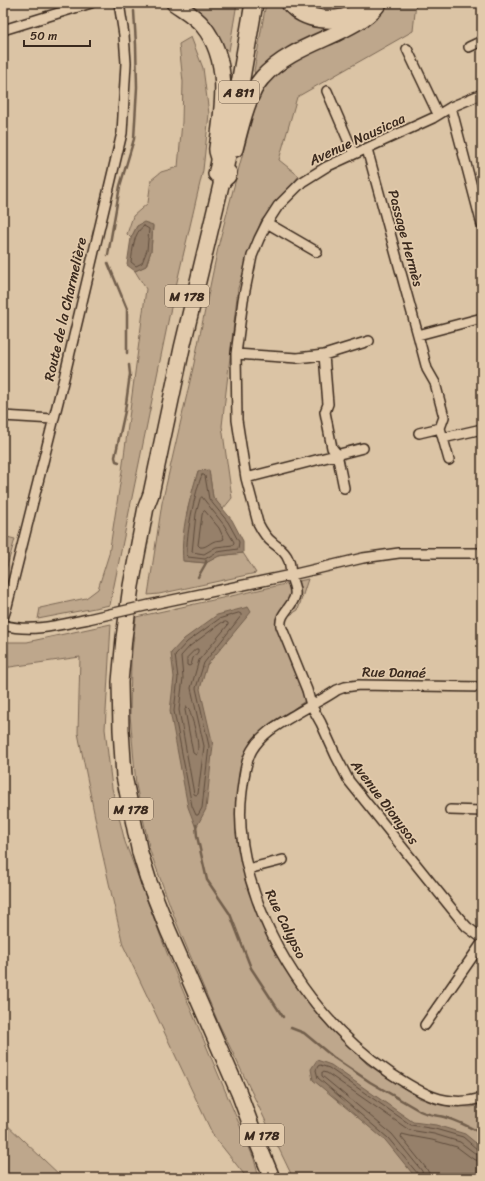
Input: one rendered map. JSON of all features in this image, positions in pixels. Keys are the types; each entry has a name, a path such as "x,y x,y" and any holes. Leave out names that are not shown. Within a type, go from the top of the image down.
{"highway":[{"name":"A 811","path":"220,158 234,86 247,3"},
{"name":"A 811","path":"222,181 237,105 254,3"},
{"path":"290,3 293,7 308,16 326,20 337,20 355,14 370,3"}],"main road":[{"path":"174,3 191,14 202,25 210,36 219,57 223,83 223,96 216,150 220,158"},
{"path":"222,181 228,176 242,123 251,98 261,79 272,68 291,55 354,24 366,16 379,3"},
{"name":"M 178","path":"146,508 146,492 160,416 179,329 220,158"},
{"name":"M 178","path":"222,181 180,355 151,494 146,508 130,593 120,682 120,730 124,776 140,853 149,882 168,930 239,1093 272,1178"},
{"name":"M 178","path":"239,1093 256,1123 281,1178"}],"street":[{"path":"3,30 91,3"},
{"name":"Route de la Charmelière","path":"3,618 64,378 122,133 126,63 124,35 119,3"},
{"path":"469,47 482,41"},
{"path":"407,49 438,114"},
{"path":"327,91 354,154"},
{"name":"Avenue Nausicaa","path":"291,575 289,559 282,550 261,530 258,523 246,478 237,420 236,354 243,300 252,256 267,223 278,206 302,182 326,167 433,118 451,107 482,94"},
{"path":"451,107 482,225"},
{"name":"Passage Hermès","path":"367,149 427,369 435,382 444,417 440,428"},
{"path":"267,223 317,252"},
{"path":"418,335 482,318"},
{"path":"236,354 297,358 324,355 369,341"},
{"path":"324,355 328,404 325,412 332,448 336,454 344,488"},
{"path":"3,416 53,419"},
{"path":"419,433 440,428 449,460"},
{"path":"443,438 482,429"},
{"path":"246,478 363,448"},
{"path":"3,625 18,629 39,628 88,619 291,575 356,559 399,552 482,554"},
{"name":"Avenue Dionysos","path":"291,575 295,595 293,601 282,616 280,622 281,626 307,690 311,705 349,781 460,920 482,938"},
{"name":"Rue Danaé","path":"311,705 337,690 359,685 482,687"},
{"name":"Rue Calypso","path":"311,705 267,732 256,743 248,760 241,797 240,829 242,843 248,869 269,929 284,957 322,1010 350,1041 380,1066 420,1092 439,1099 462,1102 482,1098"},
{"path":"450,810 482,811"},
{"path":"248,869 283,860"},
{"path":"425,1025 482,943"}],"shaded area":[{"path":"191,3 237,3 229,51 224,48 211,22"},
{"path":"266,3 416,3 413,31 297,97 279,160 299,176 261,221 238,288 222,426 232,498 223,509 213,497 209,471 198,471 187,512 184,561 206,563 218,556 243,553 256,573 159,594 148,595 162,503 193,368 219,243 255,107 262,92 254,71"},
{"path":"191,37 203,68 209,114 203,170 170,312 110,605 38,619 40,608 86,598 98,589 109,554 122,471 146,289 135,271 146,266 151,251 153,226 137,226 131,238 127,234 133,216 148,203 151,180 161,172 178,167 182,122 183,82 179,44"},
{"path":"3,536 15,539 3,580"},
{"path":"308,579 298,610 279,622 305,701 274,722 250,746 236,810 244,874 265,924 284,962 318,1016 367,1064 419,1098 436,1104 452,1106 471,1107 482,1105 482,1178 293,1178 218,1022 177,924 150,851 136,785 130,714 131,661 136,617"},
{"path":"111,624 105,729 112,788 125,842 167,953 254,1159 259,1178 247,1178 213,1135 123,945 102,852 78,733 80,657 3,668 3,643 5,642 27,642"},
{"path":"3,1121 63,1178 3,1178"}],"water":[{"path":"144,222 153,225 151,251 146,266 135,271 127,265 131,238 137,226"},
{"path":"209,470 213,497 232,520 243,541 243,553 219,556 206,563 183,561 182,550 184,527 198,471"},
{"path":"248,607 251,612 207,665 200,689 213,745 206,809 196,828 188,807 170,711 174,677 171,653 184,639 217,615"},
{"path":"317,1060 331,1065 413,1122 436,1125 465,1134 482,1148 482,1178 416,1178 386,1141 313,1080 311,1069"}],"waterway":[{"path":"108,255 120,186 134,139 137,87 134,11"},
{"path":"108,263 127,309 127,353"},
{"path":"119,462 116,461 115,457 125,411 130,374 129,365"},
{"path":"198,577 206,561"},
{"path":"196,825 207,880 230,914 251,968 283,1017"},
{"path":"291,1028 304,1033 333,1057 370,1082 420,1111 454,1120 482,1134"}]}
